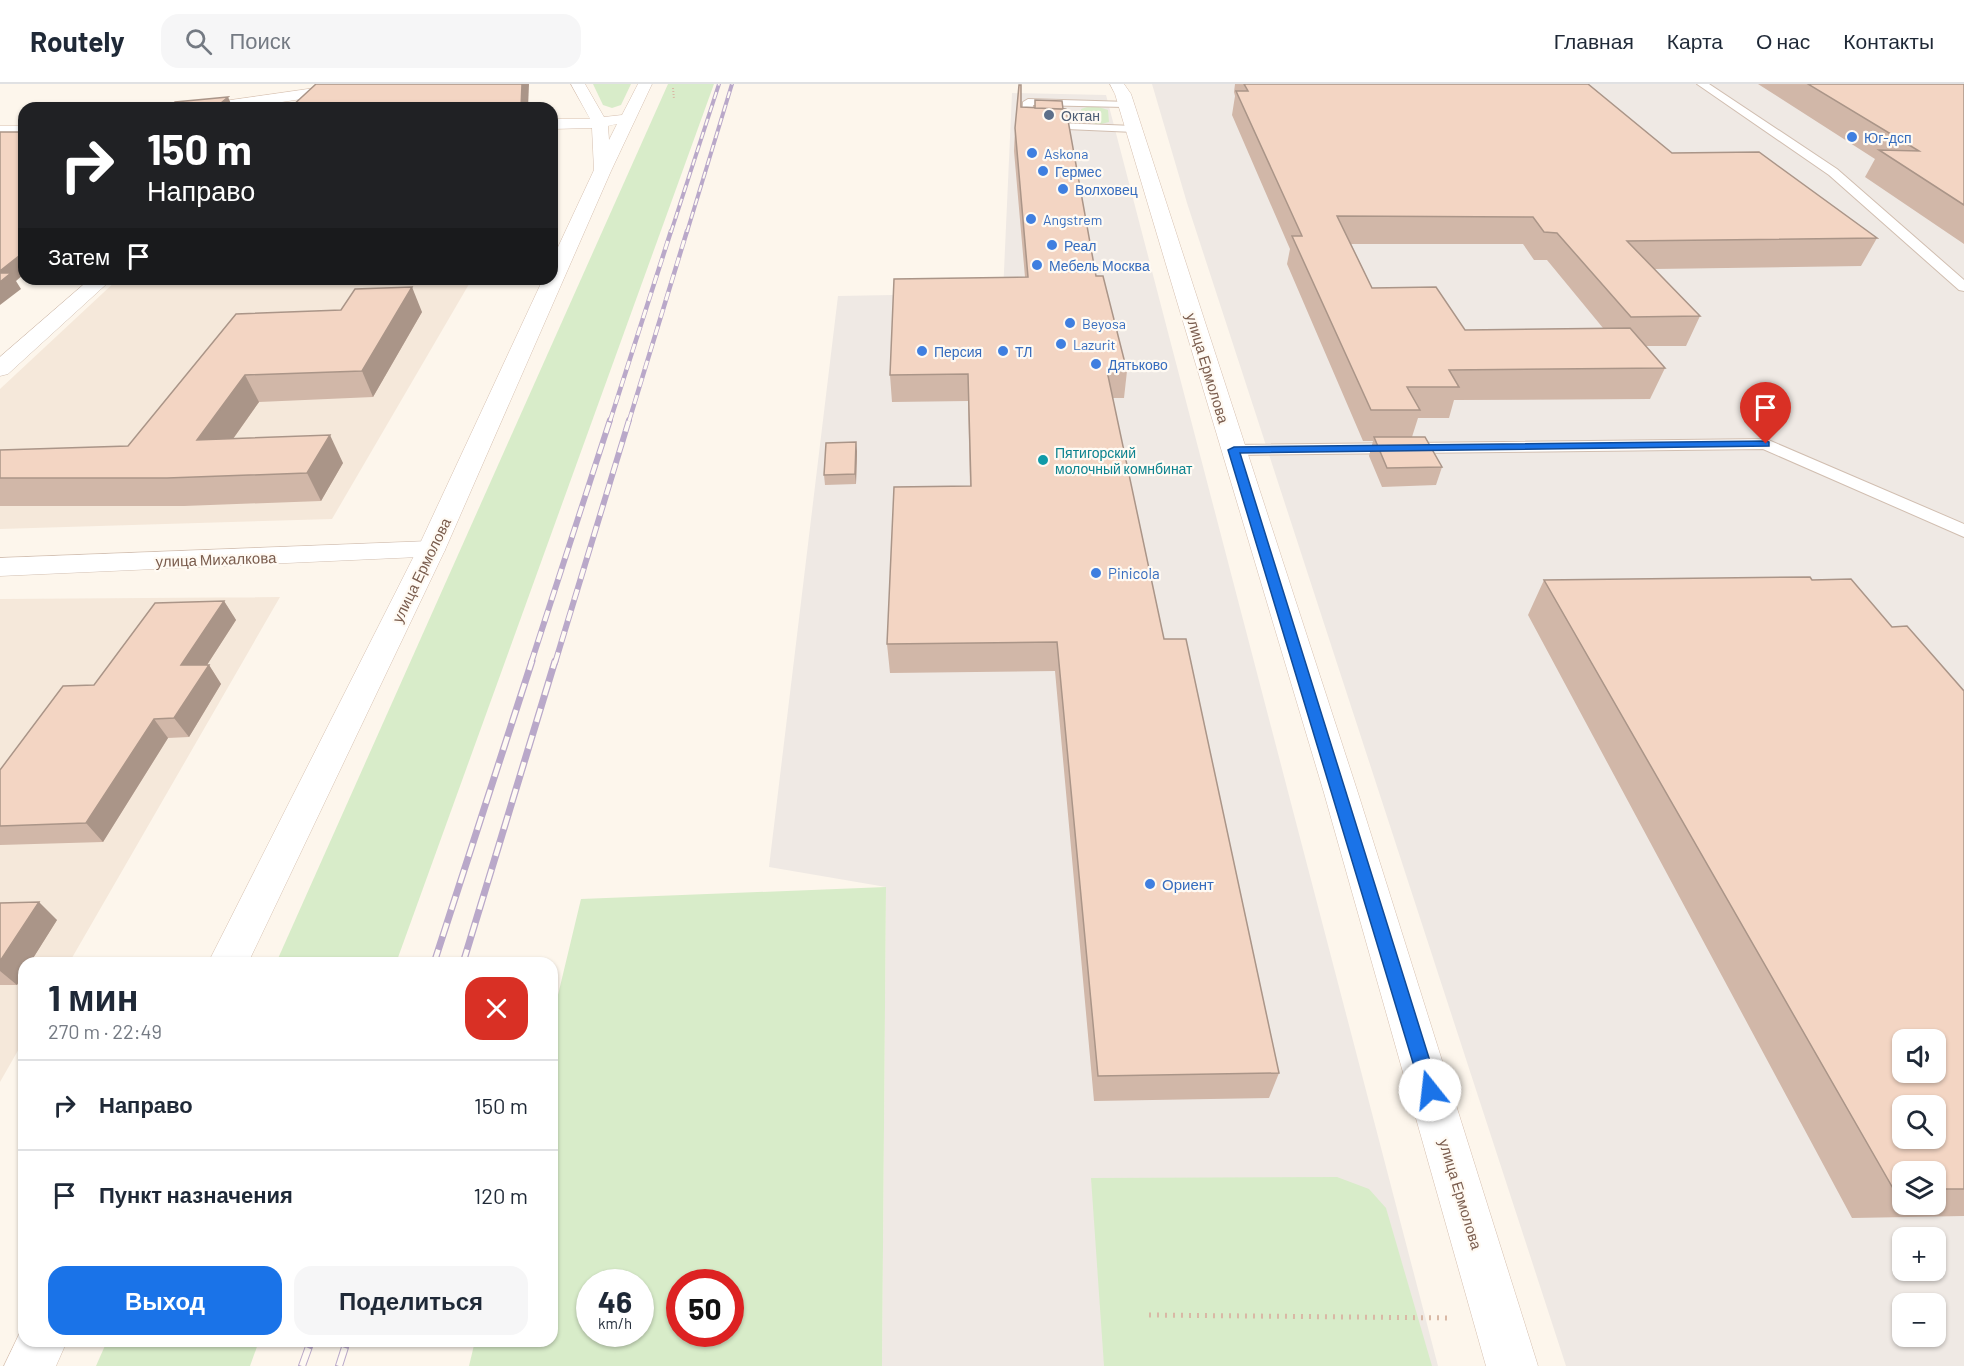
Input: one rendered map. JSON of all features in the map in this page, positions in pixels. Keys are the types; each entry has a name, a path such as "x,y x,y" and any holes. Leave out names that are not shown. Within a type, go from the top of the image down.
{"street":[{"path":"251,102 374,84"},
{"name":"улица Ермолова","path":"579,84 600,123 602,171"},
{"name":"улица Ермолова","path":"558,269 645,84"},
{"name":"улица Ермолова","path":"1125,99 1341,793 1512,1366"},
{"path":"558,124 600,123 632,112"},
{"path":"0,131 18,131"},
{"path":"0,369 95,285"},
{"name":"улица Ермолова","path":"231,957 431,550 551,285"},
{"name":"улица Михалкова","path":"0,567 431,550"},
{"path":"30,1366 39,1347"}],"lane":[{"path":"1702,84 1833,172 1964,287"},
{"path":"1125,99 1082,129 1066,125 1026,125 1028,102 1064,103 1125,99"},
{"path":"1064,103 1066,125"},
{"path":"1234,450 1766,444 1964,531"}],"path":[{"path":"673,84 674,99"},
{"path":"1149,1315 1498,1318"}],"shaded area":[{"path":"1152,84 1964,84 1964,1366 1566,1366 1187,203"},
{"path":"1012,93 1106,95 1438,1366 882,1366 886,887 769,867 838,296 1003,293"},
{"path":"112,285 468,285 332,519 0,529 0,389"},
{"path":"280,597 72,957 18,957 18,1050 0,1082 0,599"}],"green space":[{"path":"593,84 631,84 621,105 612,108 603,105"},
{"path":"668,84 714,84 398,957 279,957"},
{"path":"1093,105 1108,110 1109,122 1097,125 1082,119 1081,109"},
{"path":"886,887 882,1366 469,1366 474,1347 558,1347 558,995 581,899"},
{"path":"1337,1177 1369,1189 1386,1208 1432,1366 1104,1366 1091,1178"},
{"path":"104,1347 257,1347 250,1366 96,1366"}],"building":[{"path":"316,84 522,84 521,102 296,102"},
{"path":"1244,84 1588,84 1672,153 1759,152 1877,238 1627,241 1700,316 1631,317 1557,233 1544,232 1533,217 1337,216 1372,288 1436,287 1465,330 1630,328 1665,368 1449,370 1459,387 1407,387 1420,410 1371,410 1292,236 1302,236 1236,91 1248,91"},
{"path":"1808,84 1964,84 1964,205 1879,150 1919,151"},
{"path":"1019,85 1021,85 1021,107 1066,109 1096,276 1103,276 1127,371 1107,371 1164,639 1186,639 1279,1073 1098,1076 1057,642 887,644 894,487 971,486 968,374 890,375 894,279 1028,277 1015,128"},
{"path":"228,97 222,102 175,102"},
{"path":"1035,100 1062,101 1063,109 1035,108"},
{"path":"0,132 18,132 18,257 0,271"},
{"path":"0,273 11,273 0,282"},
{"path":"412,287 362,371 245,375 197,440 330,435 307,473 167,478 0,478 0,450 128,446 236,314 341,310 355,289"},
{"path":"1374,437 1425,437 1442,467 1387,468"},
{"path":"856,442 855,474 824,475 826,443"},
{"path":"1810,577 1812,580 1851,579 1892,627 1907,626 1964,691 1964,1189 1946,1189 1946,1161 1892,1161 1892,1187 1544,580"},
{"path":"224,601 181,665 209,665 174,718 154,719 86,823 0,826 0,770 63,686 94,685 155,603"},
{"path":"39,902 0,961 0,903"}],"railway":[{"path":"671,232 719,84"},
{"path":"687,232 732,84"},
{"path":"610,421 671,231"},
{"path":"629,421 687,231"},
{"path":"531,663 610,420"},
{"path":"555,663 629,420"},
{"path":"436,957 532,661"},
{"path":"465,957 555,661"},
{"path":"302,1366 309,1347"},
{"path":"339,1366 345,1347"}],"place":[{"name":"Октан","path":"1049,115"},
{"name":"Юг-дсп","path":"1852,137"},
{"name":"Askona","path":"1032,153"},
{"name":"Гермес","path":"1043,171"},
{"name":"Волховец","path":"1063,189"},
{"name":"Angstrem","path":"1031,219"},
{"name":"Реал","path":"1052,245"},
{"name":"Мебель Москва","path":"1037,265"},
{"name":"Beyosa","path":"1070,323"},
{"name":"Lazurit","path":"1061,344"},
{"name":"Персия","path":"922,351"},
{"name":"ТЛ","path":"1003,351"},
{"name":"Дятьково","path":"1096,364"},
{"name":"Пятигорский молочный комнбинат","path":"1043,460"},
{"name":"Pinicola","path":"1096,573"},
{"name":"Ориент","path":"1150,884"}],"route":[{"path":"1430,1090 1341,793 1234,450 1766,444"}]}
